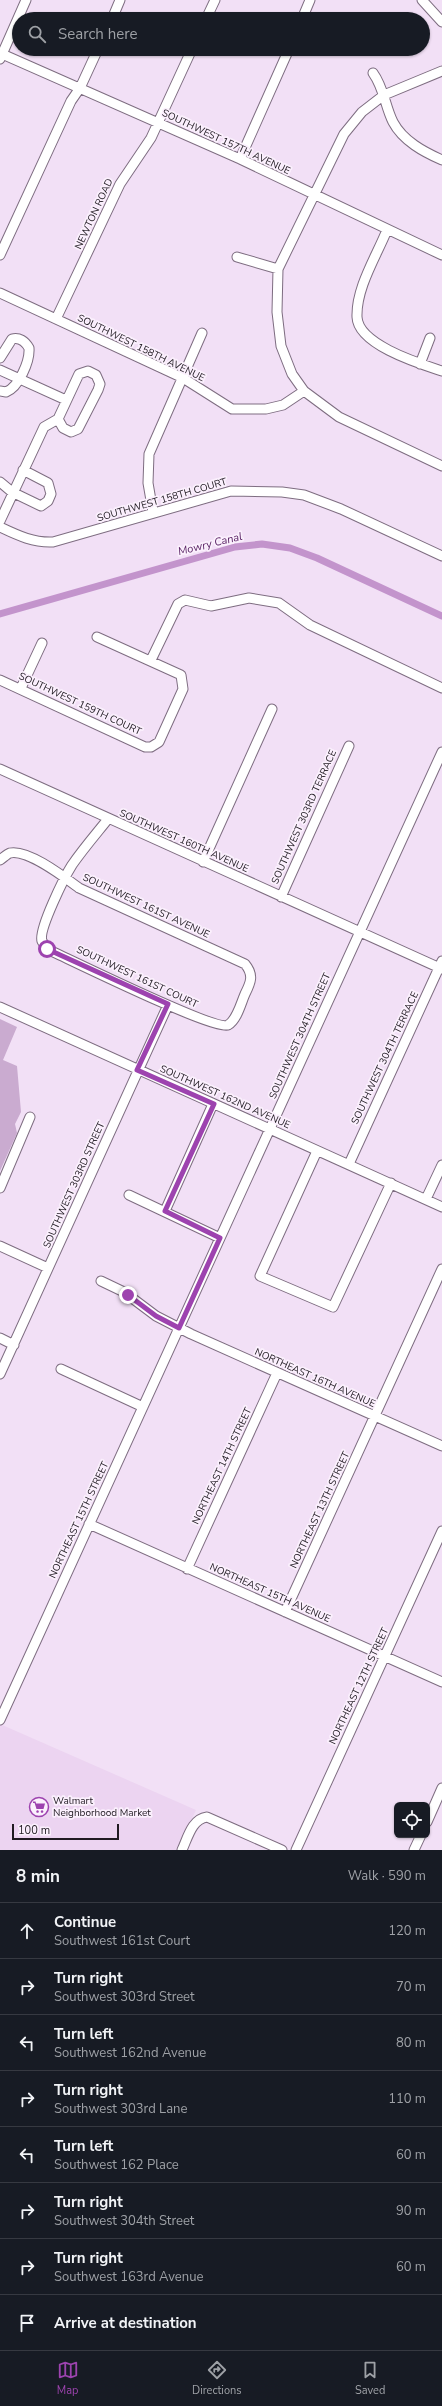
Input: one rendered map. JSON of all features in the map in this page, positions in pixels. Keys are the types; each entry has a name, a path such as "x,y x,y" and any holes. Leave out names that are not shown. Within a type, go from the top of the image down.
{"street":[{"path":"21,12 26,0"},
{"path":"115,12 120,0"},
{"path":"209,12 215,0"},
{"path":"305,12 310,0"},
{"path":"422,0 442,22"},
{"path":"1,55 12,31"},
{"name":"SOUTHWEST 157TH AVENUE","path":"1,55 80,88 240,159 442,255"},
{"path":"0,255 71,101 80,88 95,56"},
{"name":"NEWTON ROAD","path":"56,319 120,184 140,156 159,123 189,56"},
{"path":"240,159 286,56"},
{"path":"442,71 384,96 362,112 344,134 278,269 277,312 281,346 292,374 304,391 339,417 442,466"},
{"path":"372,73 384,96 393,122 405,139 442,160"},
{"path":"387,230 362,288 357,318 364,331 387,351 442,371"},
{"path":"237,257 278,269"},
{"name":"SOUTHWEST 158TH AVENUE","path":"0,292 183,378 232,409 266,410 283,405 304,391"},
{"path":"153,512 148,483 150,454 202,333"},
{"path":"0,358 12,339 16,338 27,344 29,348 29,356 19,379 12,390 0,391"},
{"path":"420,364 430,338"},
{"path":"0,370 66,400"},
{"path":"0,521 12,492 44,427 58,420 79,374 88,371 96,375 100,384 78,430 72,432 63,428 58,420"},
{"path":"0,482 12,492 41,506 48,501 51,494 48,483 23,470"},
{"name":"SOUTHWEST 158TH COURT","path":"0,527 23,537 42,542 53,542 153,512 232,491 304,495 341,509 442,556"},
{"path":"97,637 151,660 178,604 185,600 211,606 249,598 279,603 310,625 442,688"},
{"path":"21,688 42,643"},
{"name":"SOUTHWEST 159TH COURT","path":"0,680 21,688 145,747 151,748 159,742 183,689 181,675 151,660"},
{"path":"203,862 272,708"},
{"name":"SOUTHWEST 303RD TERRACE","path":"280,897 348,746"},
{"name":"SOUTHWEST 304TH STREET","path":"179,1328 442,752"},
{"name":"SOUTHWEST 160TH AVENUE","path":"0,769 359,933 441,966"},
{"path":"66,879 72,866 108,819"},
{"name":"SOUTHWEST 161ST AVENUE","path":"0,860 9,853 19,853 47,866 79,888 245,964 251,971 251,981 233,1020 227,1026"},
{"name":"SOUTHWEST 161ST COURT","path":"66,879 42,931 42,941 47,949 217,1026 227,1026"},
{"name":"SOUTHWEST 304TH TERRACE","path":"349,1164 441,966"},
{"name":"SOUTHWEST 303RD STREET","path":"0,1374 168,1004"},
{"name":"SOUTHWEST 162ND AVENUE","path":"0,1007 137,1070 442,1206"},
{"path":"165,1211 214,1104"},
{"path":"0,1188 30,1117"},
{"path":"317,1151 260,1276 333,1307 391,1183"},
{"path":"426,1200 442,1165"},
{"path":"129,1195 220,1238"},
{"path":"0,1246 48,1268"},
{"name":"NORTHEAST 13TH STREET","path":"285,1612 376,1417 442,1269"},
{"name":"NORTHEAST 16TH AVENUE","path":"101,1281 124,1292 156,1316 179,1328 442,1446"},
{"name":"NORTHEAST 15TH STREET","path":"0,1720 179,1328"},
{"path":"0,1338 14,1345"},
{"path":"61,1369 143,1406"},
{"name":"NORTHEAST 14TH STREET","path":"187,1569 277,1373"},
{"name":"NORTHEAST 15TH AVENUE","path":"89,1524 442,1682"},
{"name":"NORTHEAST 12TH STREET","path":"296,1850 442,1531"},
{"path":"430,1815 442,1788"},
{"path":"182,1850 194,1823 201,1818 207,1817 282,1850"},
{"path":"414,1850 420,1838"}],"shaded area":[{"path":"0,1019 17,1027 3,1060 17,1066 21,1112 15,1124 17,1133 0,1171"},
{"path":"0,1724 196,1810 177,1850 0,1850"}],"waterway":[{"name":"Mowry Canal","path":"0,614 235,547 262,544 290,548 317,558 442,616"}],"place":[{"name":"Walmart Neighborhood Market","path":"39,1807"}],"route":[{"path":"47,949 168,1004 137,1070 214,1104 165,1211 220,1238 179,1328 156,1316 128,1295"}]}
